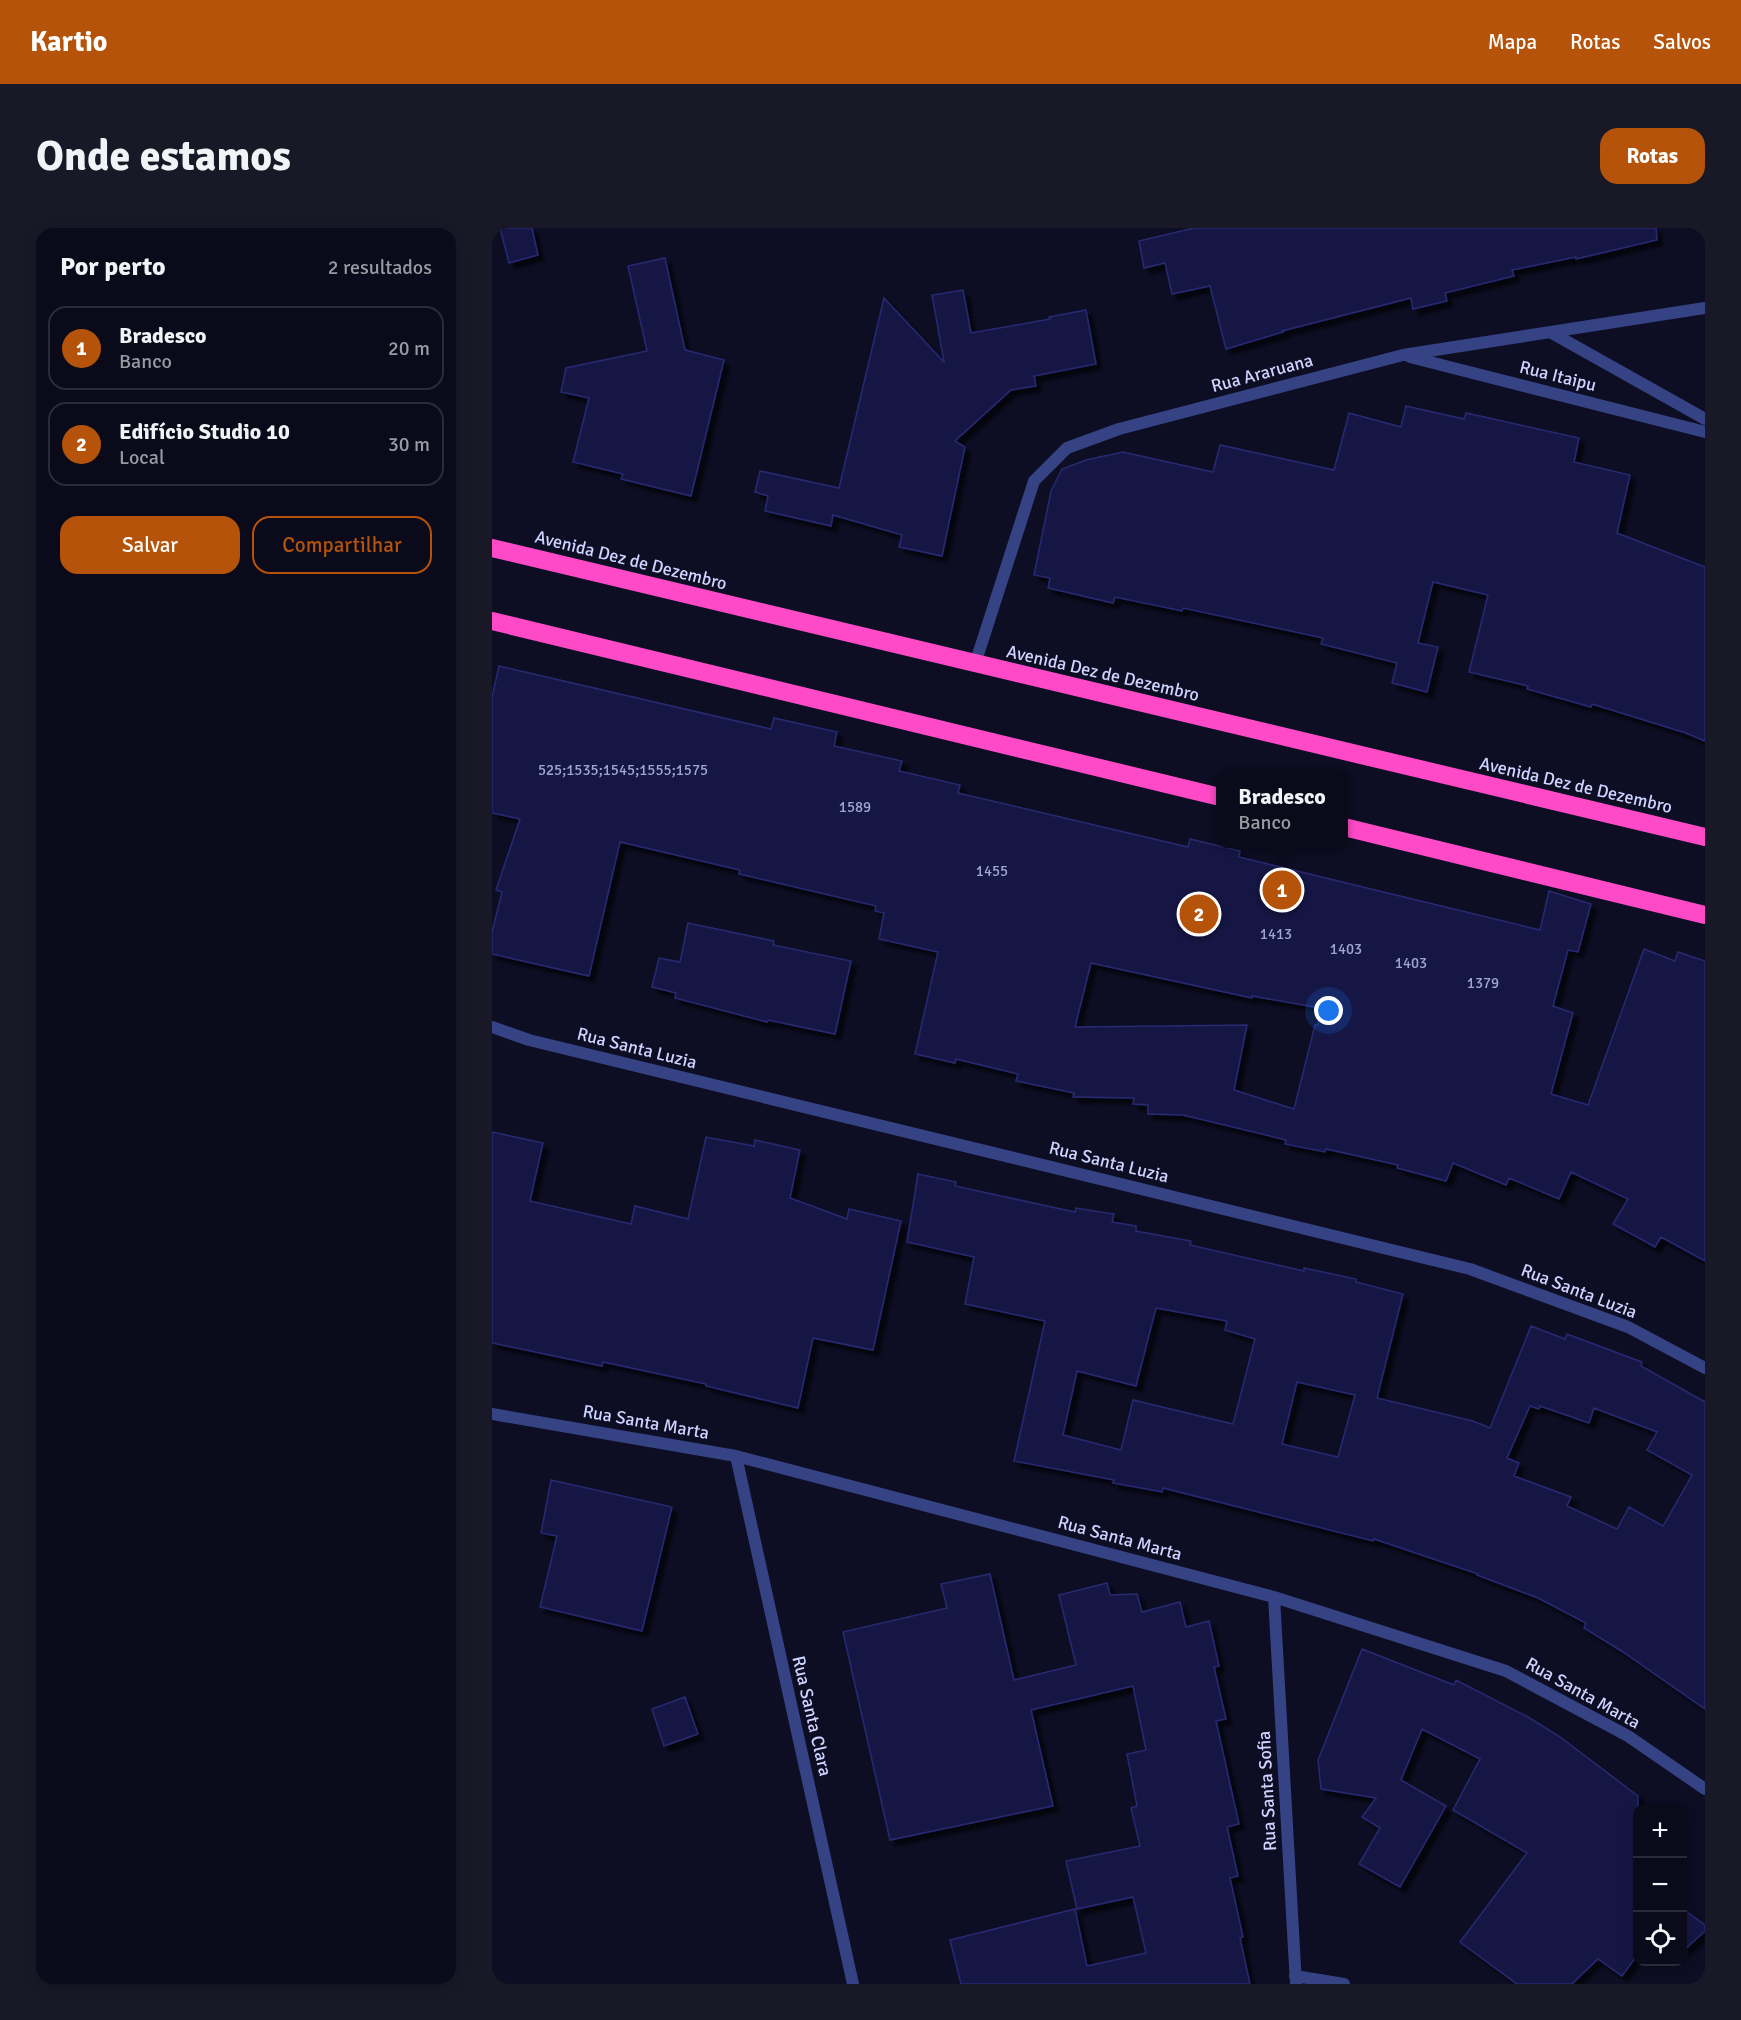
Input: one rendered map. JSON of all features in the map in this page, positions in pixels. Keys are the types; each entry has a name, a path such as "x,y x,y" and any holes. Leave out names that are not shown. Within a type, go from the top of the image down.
{"highway":[{"name":"Avenida Dez de Dezembro","path":"492,548 1705,837"},
{"path":"492,621 1216,796"},
{"path":"1348,828 1705,915"}],"street":[{"name":"Rua Araruana","path":"975,664 1034,482 1067,448 1119,429 1403,355 1705,308"},
{"name":"Rua Itaipu","path":"1550,332 1705,419"},
{"name":"Rua Itaipu","path":"1403,355 1705,432"},
{"name":"Rua Santa Luzia","path":"492,1028 540,1043 1470,1269 1628,1328 1705,1368"},
{"name":"Rua Santa Marta","path":"492,1414 736,1456 1274,1597 1506,1671 1628,1736 1705,1789"},
{"name":"Rua Santa Clara","path":"736,1456 853,1984"},
{"name":"Rua Santa Sofia","path":"1274,1597 1295,1980"},
{"path":"1295,1980 1344,1984"}],"building":[{"path":"500,228 532,228 538,255 509,263"},
{"path":"1194,228 1656,228 1657,240 1576,259 1576,257 1512,270 1514,276 1445,293 1447,301 1413,309 1411,298 1282,331 1226,349 1210,286 1172,294 1165,263 1144,268 1139,241"},
{"path":"665,258 685,350 724,360 691,496 621,479 623,474 573,462 589,398 561,392 566,368 647,351 628,266"},
{"path":"963,290 971,333 1086,310 1096,364 1034,376 1036,386 1011,390 955,441 965,447 942,556 899,547 902,535 833,515 831,526 765,511 768,496 755,492 760,471 839,488 884,298 944,362 932,295"},
{"path":"1406,406 1464,419 1466,413 1579,438 1574,462 1630,475 1617,533 1705,567 1705,741 1592,704 1591,707 1527,689 1528,686 1469,672 1488,595 1433,582 1418,643 1438,647 1427,692 1392,683 1397,663 1321,644 1323,638 1183,608 1182,611 1115,597 1113,603 1048,588 1050,578 1034,575 1051,491 1062,469 1086,460 1123,452 1213,472 1220,445 1334,470 1349,413 1401,427"},
{"path":"499,666 771,729 774,718 837,732 834,746 902,761 899,771 960,785 958,793 1188,847 1190,839 1216,845 1216,848 1240,851 1239,857 1540,930 1549,891 1591,904 1578,952 1568,950 1553,1006 1573,1013 1551,1094 1588,1105 1644,949 1675,961 1678,952 1705,961 1705,1261 1661,1237 1655,1247 1613,1224 1628,1199 1571,1172 1559,1199 1509,1178 1506,1185 1453,1163 1446,1181 1397,1168 1398,1165 1326,1149 1325,1152 1285,1144 1286,1140 1183,1115 1148,1114 1148,1105 1133,1104 1134,1098 1073,1097 1074,1093 1016,1081 1018,1074 956,1059 955,1063 915,1054 938,952 879,939 884,913 875,911 876,906 739,874 740,870 620,842 589,976 492,954 492,932 502,892 496,890 520,819 492,813 492,697","holes":["1091,963 1252,998 1252,996 1320,1008 1318,1025 1315,1025 1294,1109 1234,1090 1247,1025 1075,1027"]},
{"path":"688,923 774,941 773,945 851,961 835,1034 768,1020 767,1022 675,998 676,993 652,987 659,958 680,962"},
{"path":"492,1132 543,1143 530,1201 631,1224 635,1206 688,1219 706,1137 754,1146 755,1140 800,1150 790,1198 847,1219 849,1209 901,1221 873,1350 813,1338 798,1408 706,1386 706,1384 603,1362 602,1366 492,1343"},
{"path":"918,1174 956,1182 955,1186 1075,1212 1076,1208 1114,1214 1112,1222 1136,1226 1136,1231 1191,1241 1190,1245 1304,1271 1304,1268 1356,1279 1356,1282 1403,1294 1377,1398 1473,1421 1490,1428 1531,1326 1565,1339 1567,1334 1642,1362 1641,1366 1705,1402 1705,1709 1584,1628 1586,1623 1538,1598 1478,1574 1374,1539 1373,1541 1163,1488 1162,1492 1113,1483 1114,1480 1014,1461 1045,1321 965,1304 974,1257 907,1242","holes":["1156,1308 1227,1321 1225,1330 1255,1339 1233,1424 1133,1400 1121,1450 1063,1435 1077,1371 1136,1386","1297,1382 1355,1395 1338,1457 1282,1444","1530,1406 1539,1409 1540,1406 1589,1423 1594,1408 1657,1432 1647,1450 1692,1475 1663,1526 1629,1507 1617,1529 1567,1506 1571,1497 1514,1476 1519,1463 1507,1458"]},
{"path":"551,1480 672,1507 642,1631 540,1607 557,1536 541,1533"},
{"path":"990,1574 1014,1680 1076,1665 1059,1595 1107,1583 1110,1595 1137,1594 1142,1612 1180,1602 1186,1627 1209,1621 1219,1666 1214,1667 1226,1719 1216,1721 1239,1824 1227,1827 1238,1876 1230,1878 1243,1937 1240,1938 1250,1984 961,1984 950,1940 1075,1909 1087,1966 1146,1953 1133,1897 1077,1909 1066,1861 1140,1846 1131,1808 1137,1806 1127,1754 1146,1750 1133,1686 1031,1710 1053,1806 890,1840 843,1632 947,1608 941,1584"},
{"path":"1362,1649 1454,1685 1456,1680 1528,1717 1559,1736 1638,1796 1638,1804 1633,1804 1633,1961 1622,1976 1598,1959 1572,1984 1517,1984 1460,1942 1527,1853 1453,1810 1480,1759 1422,1729 1401,1780 1446,1806 1400,1887 1359,1864 1380,1828 1362,1817 1376,1798 1321,1789 1318,1760"},
{"path":"685,1697 698,1734 664,1746 652,1709"},
{"path":"1687,1912 1705,1925 1705,1931 1687,1947"}],"place":[{"name":"Bradesco","path":"1282,890"},
{"name":"Edifício Studio 10","path":"1199,914"}]}
